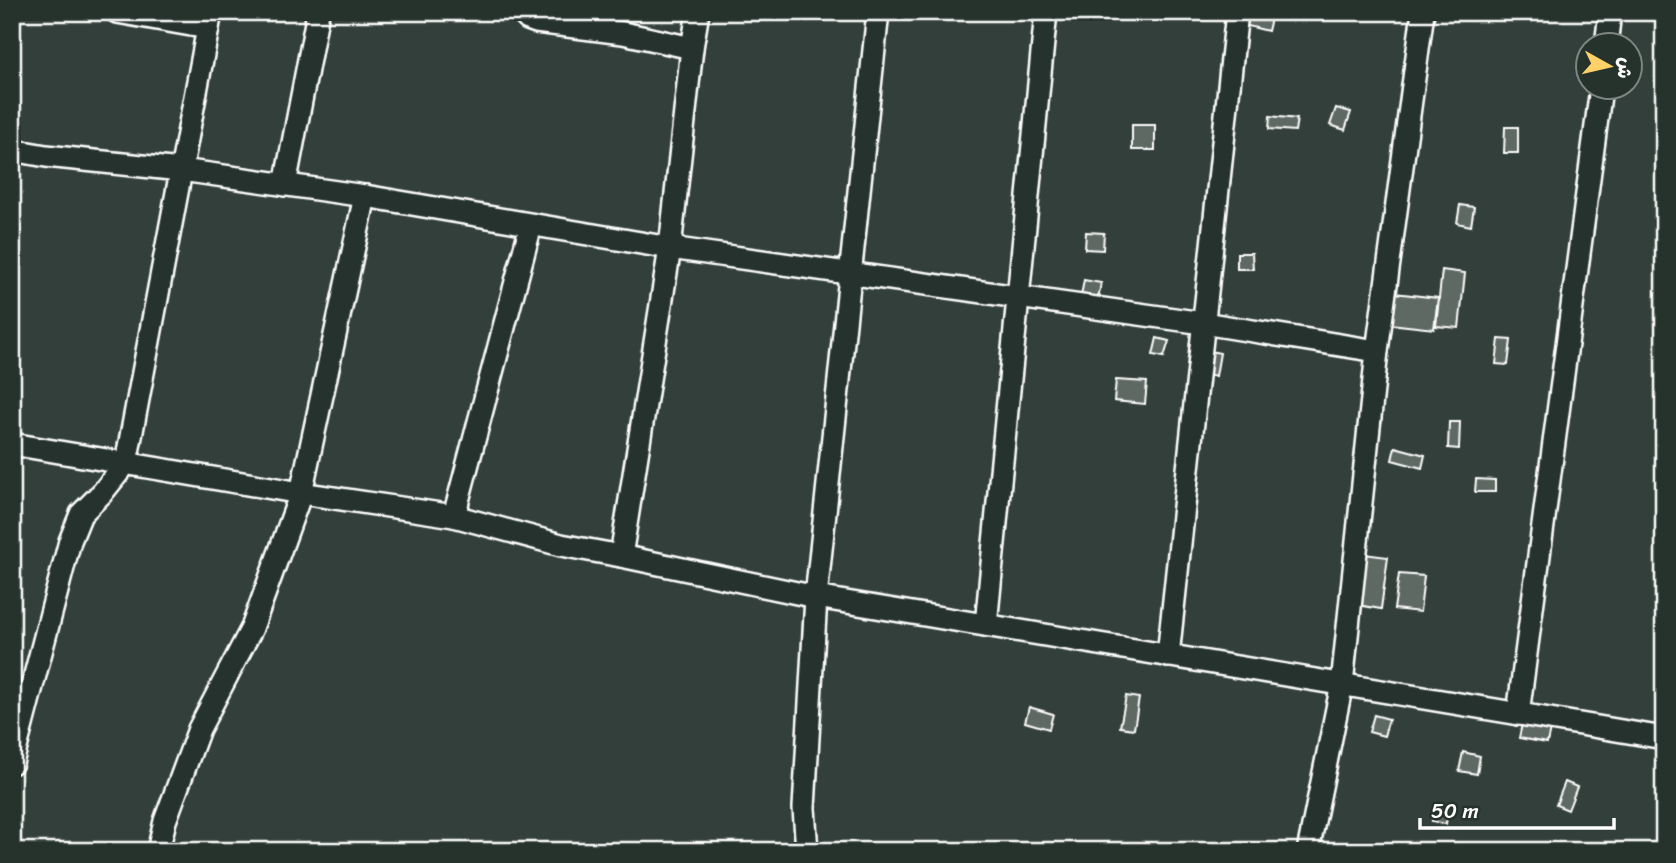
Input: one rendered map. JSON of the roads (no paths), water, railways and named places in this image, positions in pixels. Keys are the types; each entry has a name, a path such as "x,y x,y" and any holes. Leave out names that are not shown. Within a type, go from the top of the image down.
{"street":[{"path":"12,763 70,541 81,514 126,464 209,20 117,12"},
{"path":"285,185 318,12"},
{"path":"522,12 528,19 536,22 623,33 692,48"},
{"path":"621,556 670,248 698,12"},
{"path":"807,851 804,808 816,597 878,12"},
{"path":"986,625 1046,12"},
{"path":"1168,656 1237,12"},
{"path":"1308,851 1342,684 1377,351 1423,12"},
{"path":"1608,32 1611,12"},
{"path":"1518,714 1599,102"},
{"path":"12,150 365,196 670,248 1203,323 1377,351"},
{"path":"158,851 165,821 199,729 252,628 301,493 365,196"},
{"path":"454,516 531,225"},
{"path":"12,444 454,516 561,545 816,597 1664,738"}]}
